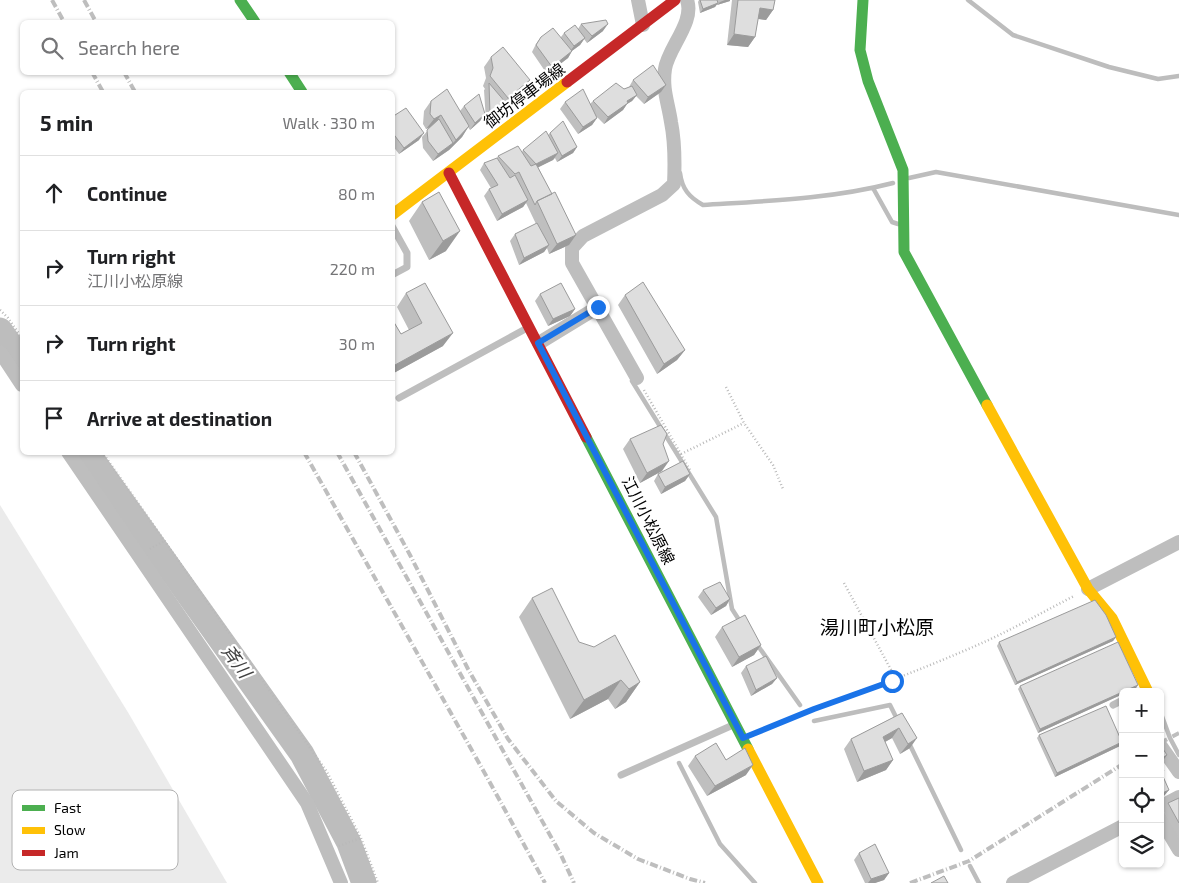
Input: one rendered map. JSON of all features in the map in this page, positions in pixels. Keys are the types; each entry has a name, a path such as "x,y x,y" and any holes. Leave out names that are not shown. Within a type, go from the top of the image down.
{"main road":[{"path":"240,0 254,20"},
{"name":"御坊停車場線","path":"395,213 675,0"},
{"path":"863,0 860,50 868,81 903,170 904,252 968,373 1010,445 1088,589 1112,618 1145,688"},
{"path":"291,75 301,90"},
{"name":"江川小松原線","path":"449,173 818,883"}],"street":[{"path":"638,0 644,25"},
{"path":"636,378 572,263 572,248 582,236 662,195 674,184 675,165 672,123 663,86 665,66 686,20 689,4 687,0"},
{"path":"538,343 598,307"},
{"path":"0,352 20,382"},
{"path":"70,455 307,803 341,883"},
{"path":"1088,589 1179,542"},
{"path":"1164,751 1179,772"},
{"path":"1164,804 1179,797"},
{"path":"1163,823 1179,850"},
{"path":"1014,883 1119,828"}],"lane":[{"path":"395,231 407,253 407,268 395,274"},
{"path":"400,398 530,326"},
{"path":"1114,705 1119,702"},
{"path":"621,775 736,724"}],"path":[{"path":"0,310 20,335"},
{"path":"636,378 690,470"},
{"path":"726,387 744,423 773,465 784,489"},
{"path":"681,454 744,423"},
{"path":"104,455 327,772 361,838 378,883"},
{"path":"844,583 896,679"},
{"path":"743,738 814,709 896,679 983,642 1088,589"},
{"path":"336,847 361,838"}],"shaded area":[{"path":"0,505 129,714 173,790 12,790 12,870 178,870 178,798 227,883 0,883"}],"building":[{"path":"700,0 717,0 718,3 703,9"},
{"path":"738,0 775,0 773,10 760,8 755,37 734,34"},
{"path":"606,20 608,24 592,36 581,24"},
{"path":"575,25 585,38 574,46 564,33"},
{"path":"553,28 572,51 552,67 536,45 541,37"},
{"path":"503,47 530,80 508,98 490,76 493,68 491,57"},
{"path":"653,65 666,85 648,97 633,80"},
{"path":"489,83 506,103 490,115"},
{"path":"616,83 624,89 632,86 637,95 608,117 593,101"},
{"path":"447,89 469,126 456,140 441,115 434,119 430,114 431,101"},
{"path":"583,89 597,118 583,127 565,102"},
{"path":"479,94 485,114 475,123 464,106"},
{"path":"406,108 424,133 404,148 395,136 395,115"},
{"path":"439,119 453,143 438,154 428,141 427,130"},
{"path":"563,121 577,147 562,156 550,133"},
{"path":"546,131 558,153 536,164 523,150"},
{"path":"518,146 531,166 536,164 552,194 537,201 535,205 519,172 515,174 498,156"},
{"path":"497,158 510,178 515,175 528,200 502,214 489,189 498,185 484,163"},
{"path":"439,192 460,231 443,241 422,202"},
{"path":"555,192 576,235 557,244 537,201"},
{"path":"537,223 549,245 524,258 515,234"},
{"path":"643,282 685,350 664,364 625,295"},
{"path":"425,283 453,333 395,365 395,324 401,334 422,323 406,293"},
{"path":"561,283 575,309 553,319 540,294"},
{"path":"661,425 667,434 663,444 669,461 647,473 630,439"},
{"path":"683,461 690,474 665,487 658,474"},
{"path":"720,582 730,599 716,608 703,590"},
{"path":"552,588 579,642 594,647 615,635 640,682 629,689 621,680 584,700 532,598"},
{"path":"1095,600 1106,615 1116,637 1017,682 999,642"},
{"path":"745,615 761,645 739,657 722,627"},
{"path":"1118,642 1138,685 1131,688 1119,688 1119,694 1040,729 1020,686"},
{"path":"766,656 777,678 756,690 746,666"},
{"path":"1106,706 1119,735 1119,743 1057,773 1039,735"},
{"path":"902,713 917,738 908,744 899,728 883,737 893,760 864,771 851,739"},
{"path":"716,743 726,760 745,748 753,765 715,786 695,756"},
{"path":"1164,779 1169,790 1164,792"},
{"path":"1179,798 1179,823 1168,803"},
{"path":"875,844 889,873 871,879 859,853"},
{"path":"944,876 948,883 931,883"}],"waterway":[{"path":"968,0 1013,35 1109,67 1158,79 1179,76"},
{"path":"909,178 936,172 1179,215"},
{"path":"680,173 682,184 687,192 703,205 823,196 893,183"},
{"path":"873,188 892,222 898,224"},
{"name":"斉川","path":"0,330 20,358"},
{"path":"632,381 716,517 732,609 741,623"},
{"name":"斉川","path":"89,455 302,754 349,843 364,883"},
{"path":"756,643 800,705"},
{"path":"814,721 890,705 898,721"},
{"path":"1164,722 1179,755"},
{"path":"909,743 961,850"},
{"path":"679,763 720,844 755,883"},
{"path":"970,866 979,883"}],"railway":[{"path":"52,0 63,20"},
{"path":"84,0 95,20"},
{"path":"94,75 102,90"},
{"path":"126,75 134,90"},
{"path":"306,455 545,883"},
{"path":"339,455 561,855 574,883"},
{"path":"356,455 410,555 468,669 508,739 556,801 594,833 638,859 705,883"},
{"path":"1164,741 1179,733"},
{"path":"910,883 969,861 1119,767"}],"traffic: fast":[{"path":"240,0 254,20"},
{"path":"863,0 860,50 868,81 903,170 904,252 987,405"},
{"path":"291,75 301,90"},
{"path":"586,437 748,749"}],"traffic: slow":[{"path":"395,213 567,82"},
{"path":"987,405 1088,589 1112,618 1146,688"},
{"path":"748,749 818,883"}],"traffic: jam":[{"path":"567,82 675,0"},
{"path":"449,173 586,437"}],"district":[{"name":"湯川町小松原","path":"877,626"}],"route":[{"path":"598,307 538,343 743,738 814,709 892,681"}]}
